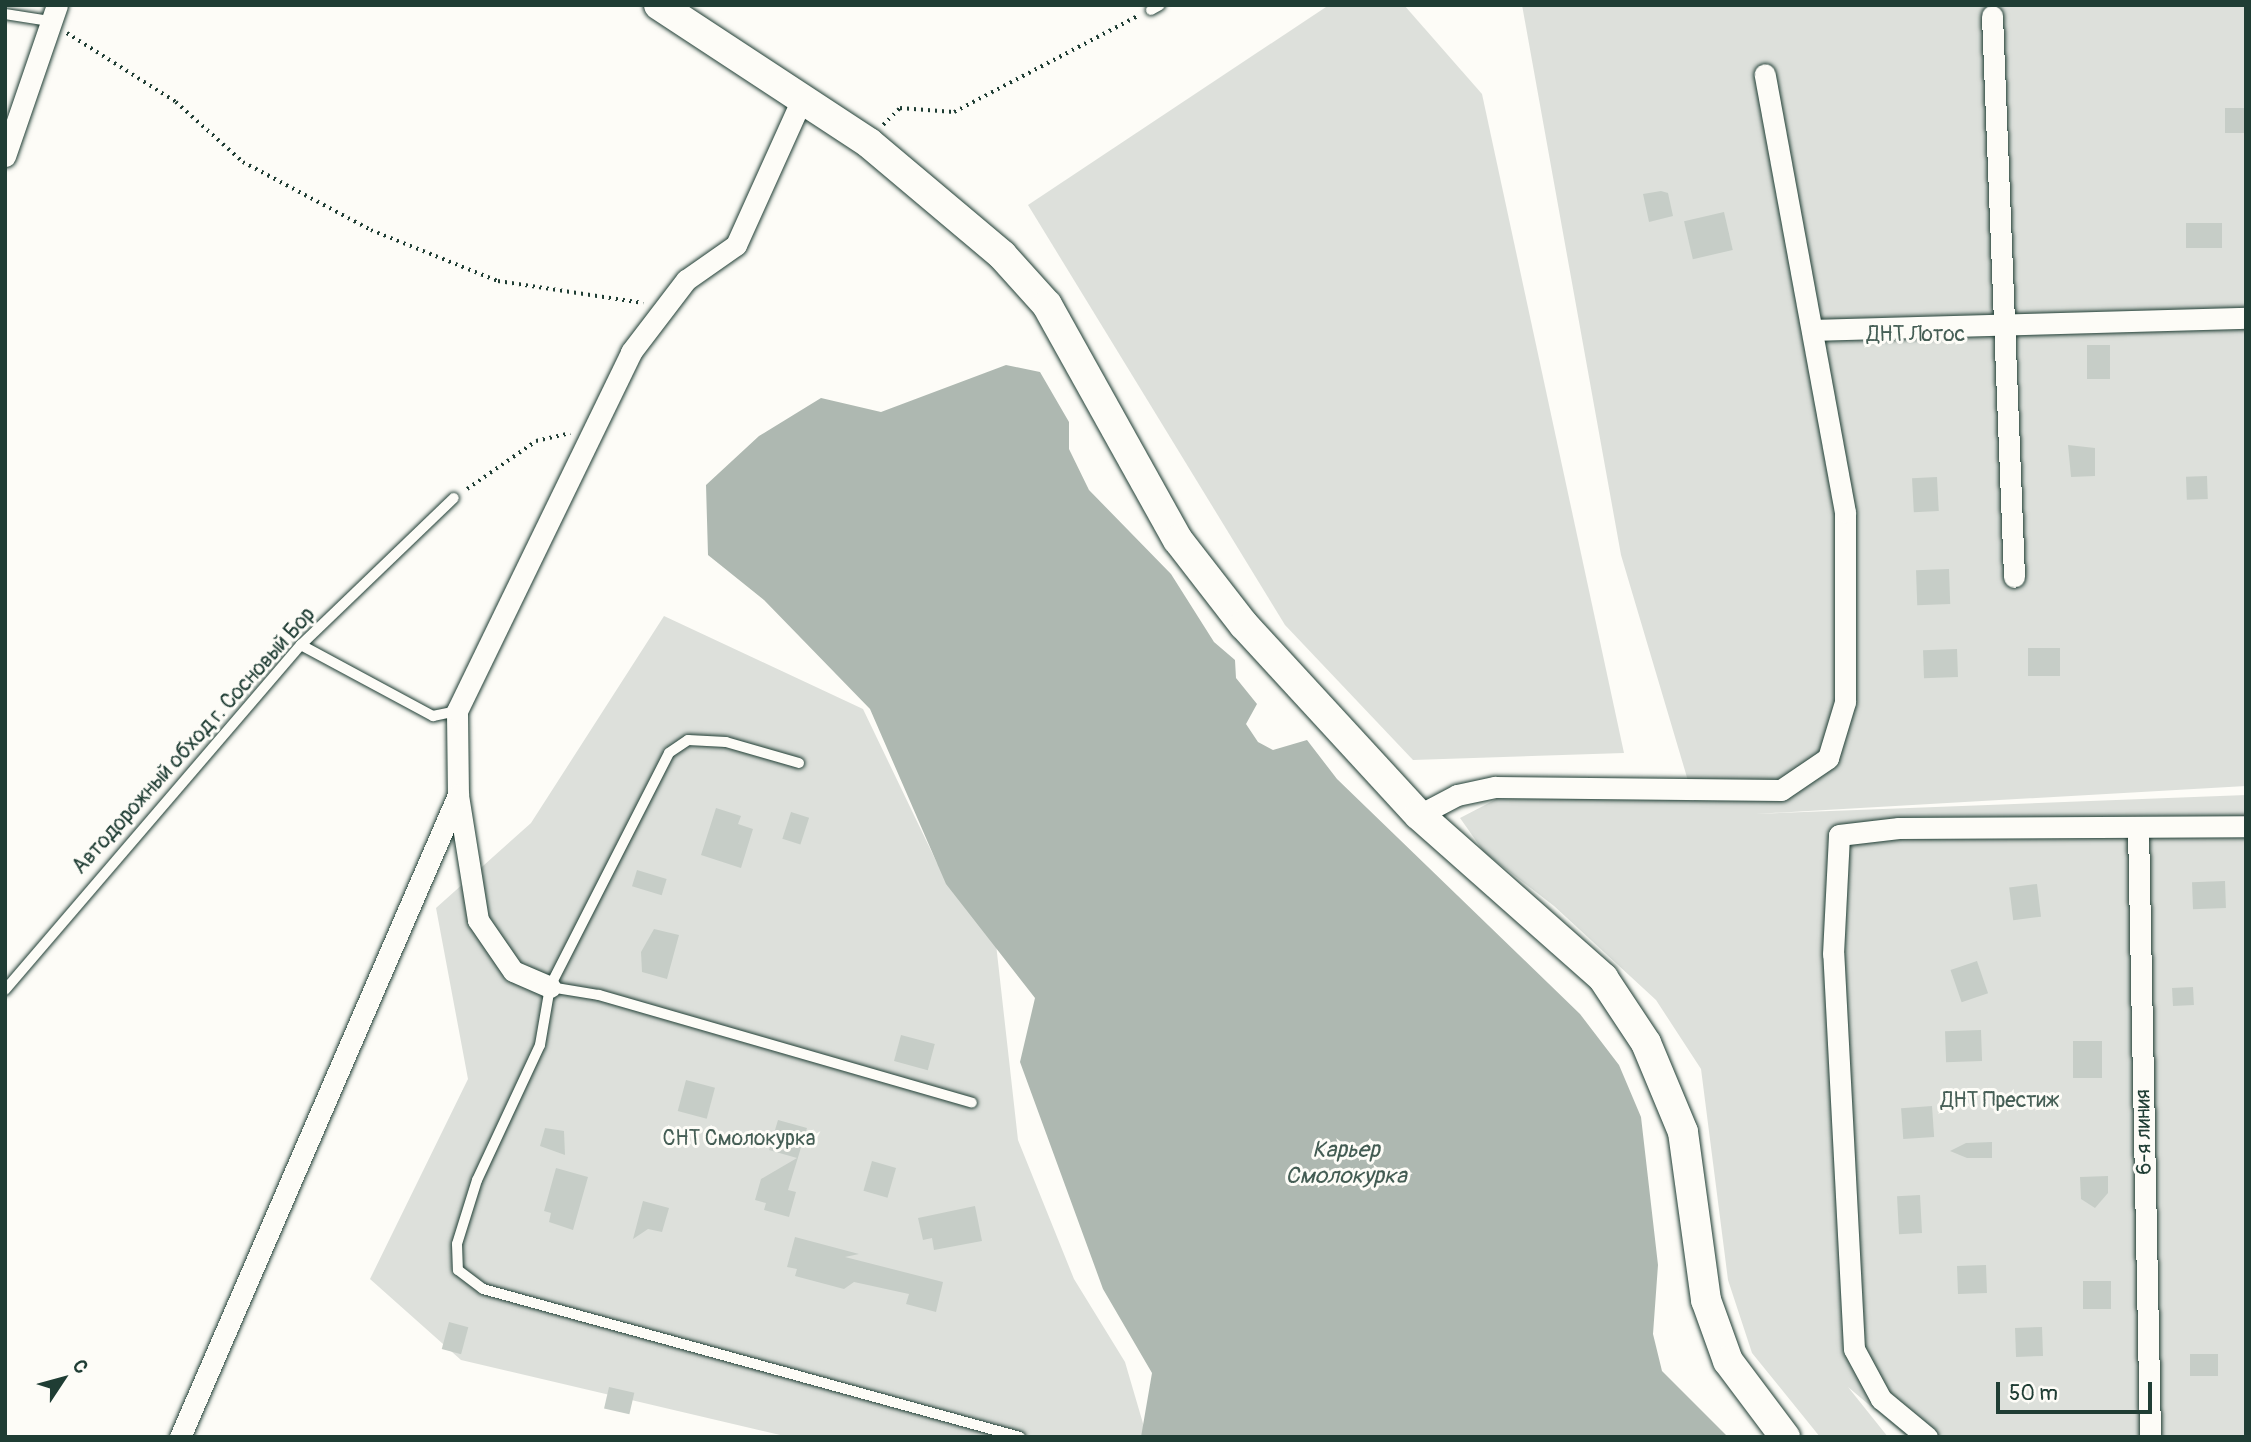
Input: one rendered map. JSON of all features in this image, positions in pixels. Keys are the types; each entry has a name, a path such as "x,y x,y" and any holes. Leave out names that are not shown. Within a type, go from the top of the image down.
{"street":[{"path":"659,5 801,101 869,143 1002,255 1047,305 1178,540 1279,664 1419,815 1603,978 1646,1043 1683,1132 1706,1300 1728,1361 1785,1437"},
{"path":"5,156 22,118 53,13"},
{"path":"1992,16 2007,322 2014,577"},
{"path":"1419,815 1457,795 1495,788 1781,790 1828,758 1845,702 1845,512 1765,74"},
{"path":"550,987 513,971 478,920 457,795 457,711 589,429 631,352 686,279 736,245 801,101"},
{"path":"1812,331 2007,322 2246,318"},
{"path":"180,1437 457,795"},
{"path":"1927,1437 1881,1399 1854,1349 1833,954 1839,835 1899,828 2246,826"},
{"name":"6-я линия","path":"2138,827 2150,1437"}],"lane":[{"path":"5,14 53,13"},
{"name":"Автодорожный обход г. Сосновый Бор","path":"5,990 301,645 454,498"},
{"path":"301,645 433,716 457,711"},
{"path":"799,763 726,742 688,740 669,753 550,987 540,1045 477,1180 457,1244 458,1270 483,1289 1020,1437"},
{"path":"550,987 600,995 972,1103"}],"path":[{"path":"869,143 900,108 954,112 1156,8"},
{"path":"53,13 176,102 243,162 371,230 498,281 666,305"},
{"path":"454,498 536,441 589,429"}],"green space":[{"path":"1329,5 1404,5 1482,94 1624,753 1413,760 1285,625 1028,205"},
{"path":"1522,5 2246,5 2246,786 1755,814 2246,795 2246,1437 1907,1437 1848,1387 1888,1437 1820,1437 1752,1353 1728,1280 1701,1069 1656,1000 1554,906 1484,852 1460,818 1512,791 1694,801 1621,555"},
{"name":"СНТ Смолокурка","path":"664,616 863,709 937,863 996,944 1018,1140 1074,1279 1125,1362 1147,1437 789,1437 461,1360 370,1279 468,1079 436,908 531,823"}],"water":[{"name":"Карьер Смолокурка","path":"1006,365 1040,372 1069,422 1069,449 1089,490 1171,574 1214,642 1235,660 1236,678 1257,704 1246,724 1258,742 1273,750 1307,740 1337,779 1580,1014 1619,1065 1641,1117 1658,1265 1653,1334 1662,1371 1728,1437 1141,1437 1152,1373 1103,1289 1020,1062 1035,998 946,884 870,709 764,600 708,555 706,485 759,436 821,398 881,412"}],"building":[{"path":"2225,108 2246,108 2246,133 2225,133"},
{"path":"1661,191 1668,193 1673,216 1649,222 1643,194"},
{"path":"1724,212 1733,250 1693,259 1684,221"},
{"path":"2186,223 2222,223 2222,248 2186,248"},
{"path":"2087,345 2110,345 2110,379 2087,379"},
{"path":"2068,445 2095,448 2095,476 2071,477"},
{"path":"2207,476 2208,499 2187,500 2186,477"},
{"path":"1937,477 1939,511 1914,512 1912,478"},
{"path":"1949,569 1950,604 1917,605 1916,570"},
{"path":"2028,648 2060,648 2060,676 2028,676"},
{"path":"1957,649 1958,677 1924,678 1923,650"},
{"path":"716,808 741,816 738,824 753,829 741,868 701,855"},
{"path":"791,812 809,818 800,845 782,839"},
{"path":"637,870 667,879 662,895 632,886"},
{"path":"2225,881 2226,908 2193,909 2192,882"},
{"path":"2037,884 2041,917 2013,920 2009,887"},
{"path":"654,929 679,935 667,979 642,972 641,952"},
{"path":"1977,961 1988,993 1962,1002 1951,970"},
{"path":"2193,987 2194,1005 2173,1006 2172,988"},
{"path":"1981,1030 1982,1061 1946,1062 1945,1031"},
{"path":"901,1035 935,1044 928,1070 894,1061"},
{"path":"2073,1041 2102,1041 2102,1078 2073,1078"},
{"path":"686,1080 715,1088 707,1119 678,1111"},
{"path":"1932,1106 1934,1137 1903,1139 1901,1108"},
{"path":"778,1120 807,1128 788,1190 796,1192 789,1217 764,1210 766,1203 755,1200 761,1179 797,1158 769,1150"},
{"path":"545,1128 564,1131 565,1155 540,1146"},
{"path":"1992,1142 1992,1158 1967,1158 1950,1151 1966,1143"},
{"path":"872,1161 896,1168 887,1198 863,1191"},
{"path":"556,1168 588,1177 573,1230 549,1222 551,1213 544,1211"},
{"path":"2108,1176 2108,1193 2095,1208 2081,1199 2080,1177"},
{"path":"1920,1195 1922,1233 1899,1234 1897,1196"},
{"path":"643,1201 669,1208 662,1232 648,1229 633,1239"},
{"path":"975,1206 982,1241 934,1250 932,1238 923,1240 918,1218"},
{"path":"795,1237 859,1254 845,1257 943,1282 936,1312 906,1304 909,1294 854,1282 844,1289 795,1276 797,1269 787,1267"},
{"path":"1986,1265 1987,1293 1958,1294 1957,1266"},
{"path":"2083,1281 2111,1281 2111,1309 2083,1309"},
{"path":"449,1322 468,1327 461,1354 442,1349"},
{"path":"2042,1327 2043,1356 2016,1357 2015,1328"},
{"path":"2190,1354 2218,1354 2218,1376 2190,1376"},
{"path":"609,1387 634,1393 629,1414 604,1408"}],"park label":[{"name":"ДНТ Лотос","path":"1916,335"},
{"name":"ДНТ Престиж","path":"2000,1101"}]}
